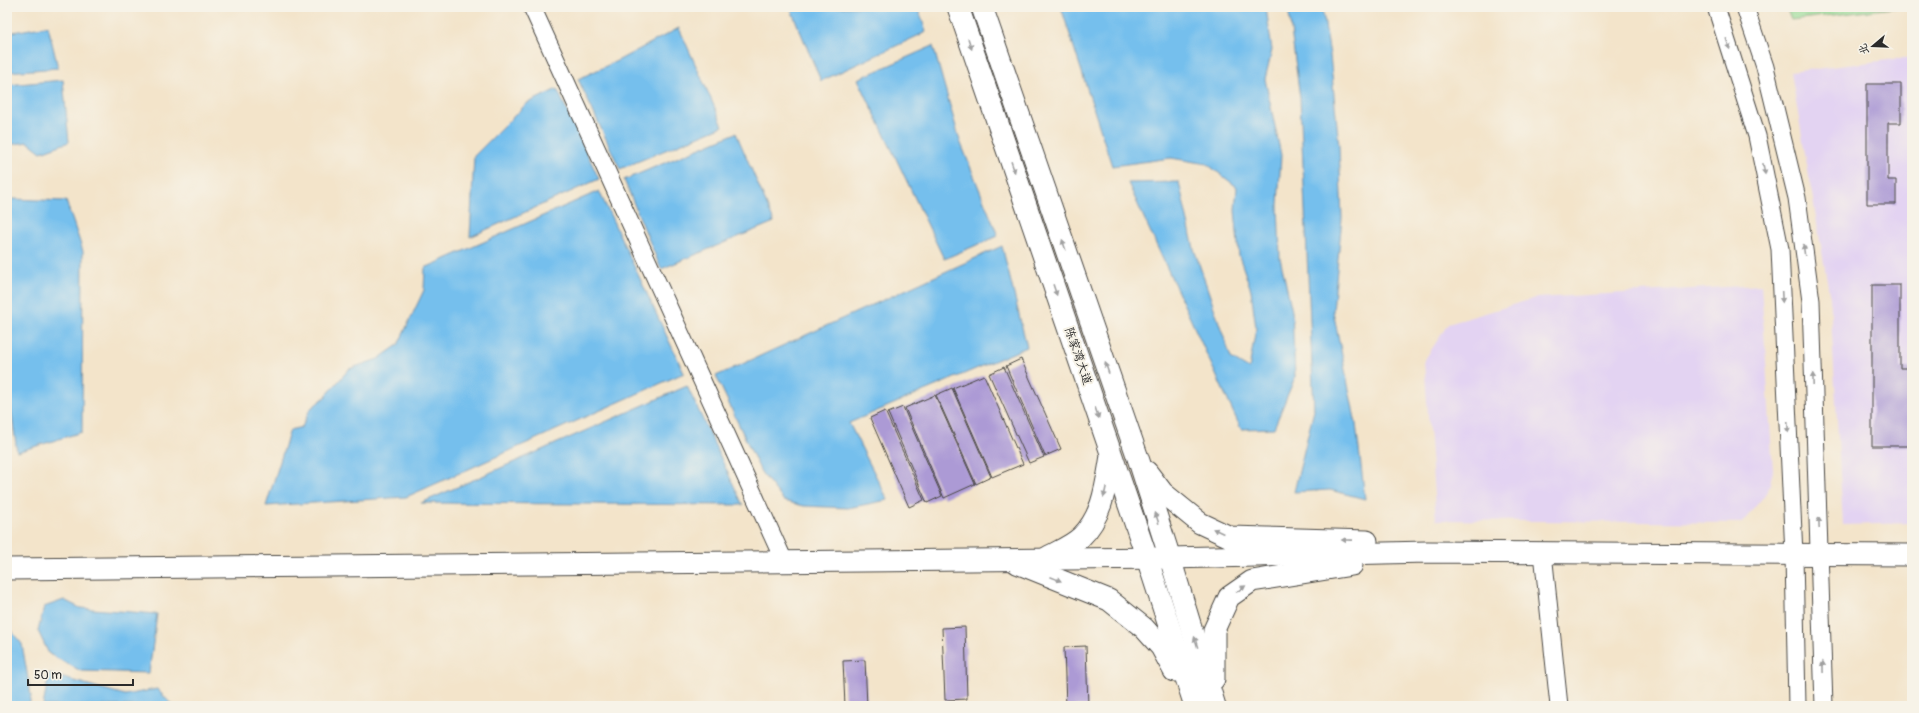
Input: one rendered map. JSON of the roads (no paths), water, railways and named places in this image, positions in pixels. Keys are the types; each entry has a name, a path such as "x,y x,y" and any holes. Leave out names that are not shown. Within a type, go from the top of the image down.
{"main road":[{"name":"陈家湾大道","path":"958,7 1147,558 1208,705"},
{"name":"陈家湾大道","path":"982,7 1139,461 1170,558 1208,705"},
{"path":"1044,559 1080,538 1094,520 1104,497 1111,454"},
{"path":"1139,461 1163,493 1200,523 1230,537 1363,540 1427,552"},
{"path":"7,569 1170,558 1427,552 1912,555"},
{"path":"1208,705 1214,630 1229,597 1252,581 1427,552"},
{"path":"1007,559 1109,600 1144,628 1161,647 1192,706"}],"street":[{"path":"532,7 784,561"},
{"path":"1716,7 1757,136 1780,249 1794,555 1797,706"},
{"path":"1745,7 1765,67 1797,198 1811,301 1824,706"},
{"path":"1543,553 1559,706"}],"water":[{"path":"790,7 918,7 926,32 821,81"},
{"path":"1061,7 1266,7 1272,50 1265,79 1281,155 1278,205 1280,258 1292,311 1295,377 1274,428 1241,429 1128,183 1179,182 1194,249 1231,358 1249,369 1256,328 1251,290 1239,256 1235,210 1237,187 1207,164 1171,158 1112,166"},
{"path":"1288,7 1322,7 1330,55 1339,146 1342,218 1333,311 1356,424 1365,499 1330,490 1294,492 1314,410 1300,98"},
{"path":"48,26 58,68 7,72 7,33"},
{"path":"679,28 723,126 620,169 578,79 619,60"},
{"path":"933,46 960,141 998,236 944,259 858,79"},
{"path":"63,80 69,142 41,152 28,142 8,145 7,85"},
{"path":"557,89 599,179 470,237 474,156 526,104"},
{"path":"736,133 774,222 661,269 624,180"},
{"path":"599,191 684,373 406,497 266,506 290,430 302,427 310,409 325,397 349,369 378,359 398,345 424,290 425,268"},
{"path":"12,199 66,201 83,251 82,432 17,452 7,379 7,203"},
{"path":"1002,246 1027,347 849,423 888,500 848,508 804,506 784,501 761,472 716,376"},
{"path":"687,386 743,505 421,503"},
{"path":"64,600 80,608 157,614 149,673 81,671 49,654 38,631 44,607"},
{"path":"7,626 22,644 31,696 29,706 7,706"},
{"path":"49,674 125,695 157,689 173,706 43,706"}]}
